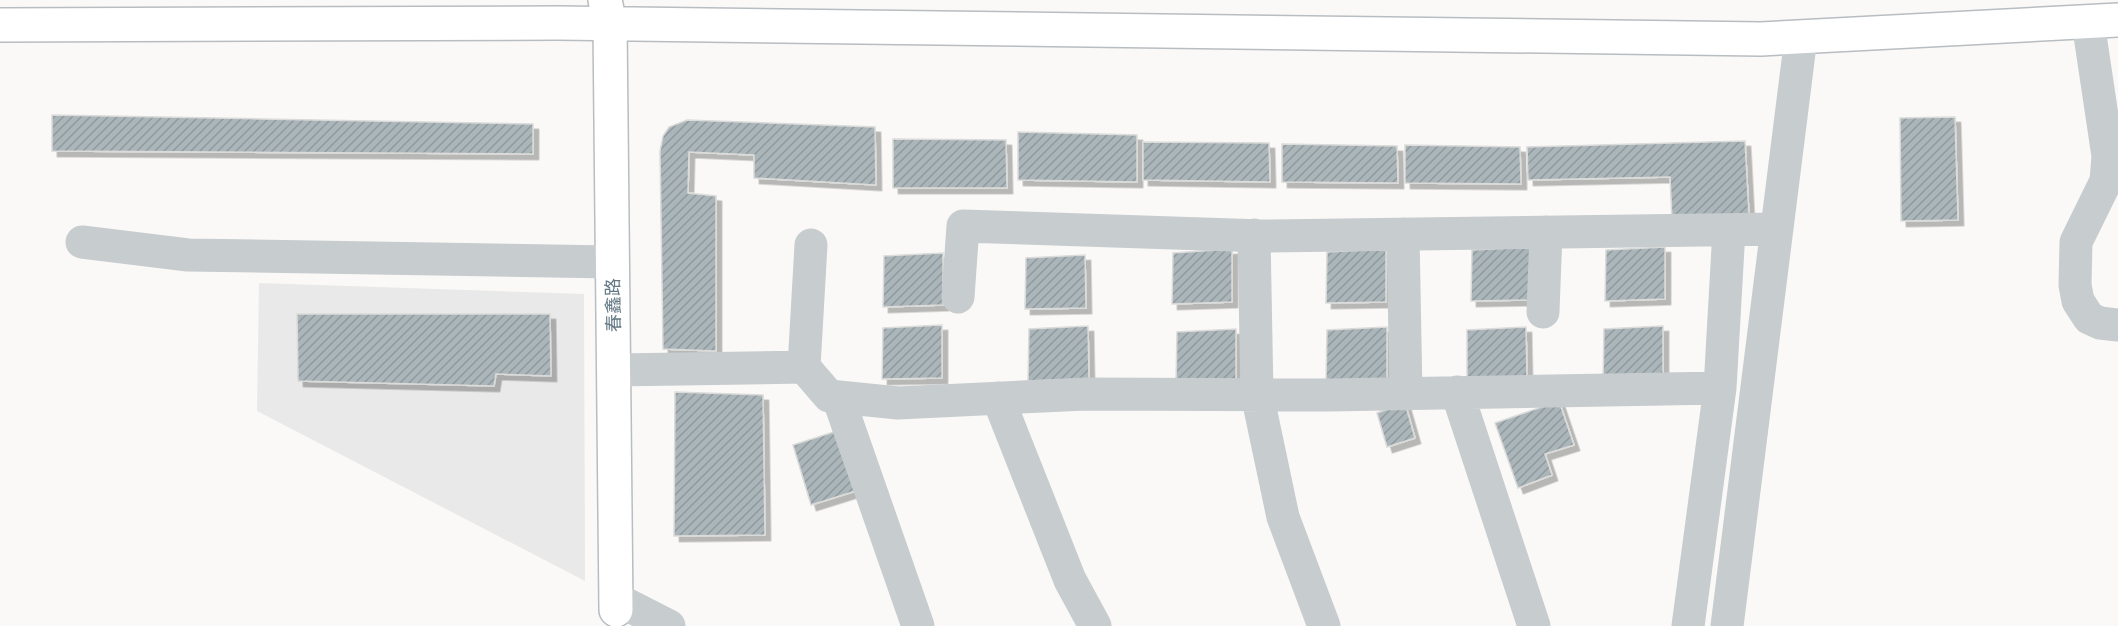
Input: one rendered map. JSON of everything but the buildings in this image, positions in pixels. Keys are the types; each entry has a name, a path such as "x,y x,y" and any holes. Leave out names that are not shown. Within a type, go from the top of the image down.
{"main road":[{"path":"0,25 608,12 1761,39 2103,21"},
{"name":"春鑫路","path":"608,12 616,612"}],"street":[{"path":"2103,21 2108,156 2106,181 2076,242 2075,285 2078,302 2089,318 2100,323 2118,325"},
{"path":"1727,626 1800,37"},
{"path":"958,297 963,226 1254,235 1777,229"},
{"path":"1688,626 1720,388 1729,230"},
{"path":"1543,312 1546,232"},
{"path":"1403,234 1406,394"},
{"path":"1254,235 1257,394 1283,518 1324,626"},
{"path":"82,242 188,255 612,262"},
{"path":"811,244 804,367 830,396 898,403 1086,394 1406,394 1720,388"},
{"path":"614,370 804,367"},
{"path":"1457,392 1534,626"},
{"path":"838,396 918,626"},
{"path":"998,398 1070,580 1095,626"},
{"path":"616,612 669,626"}],"shaded area":[{"path":"259,283 584,294 585,581 257,411"}]}
